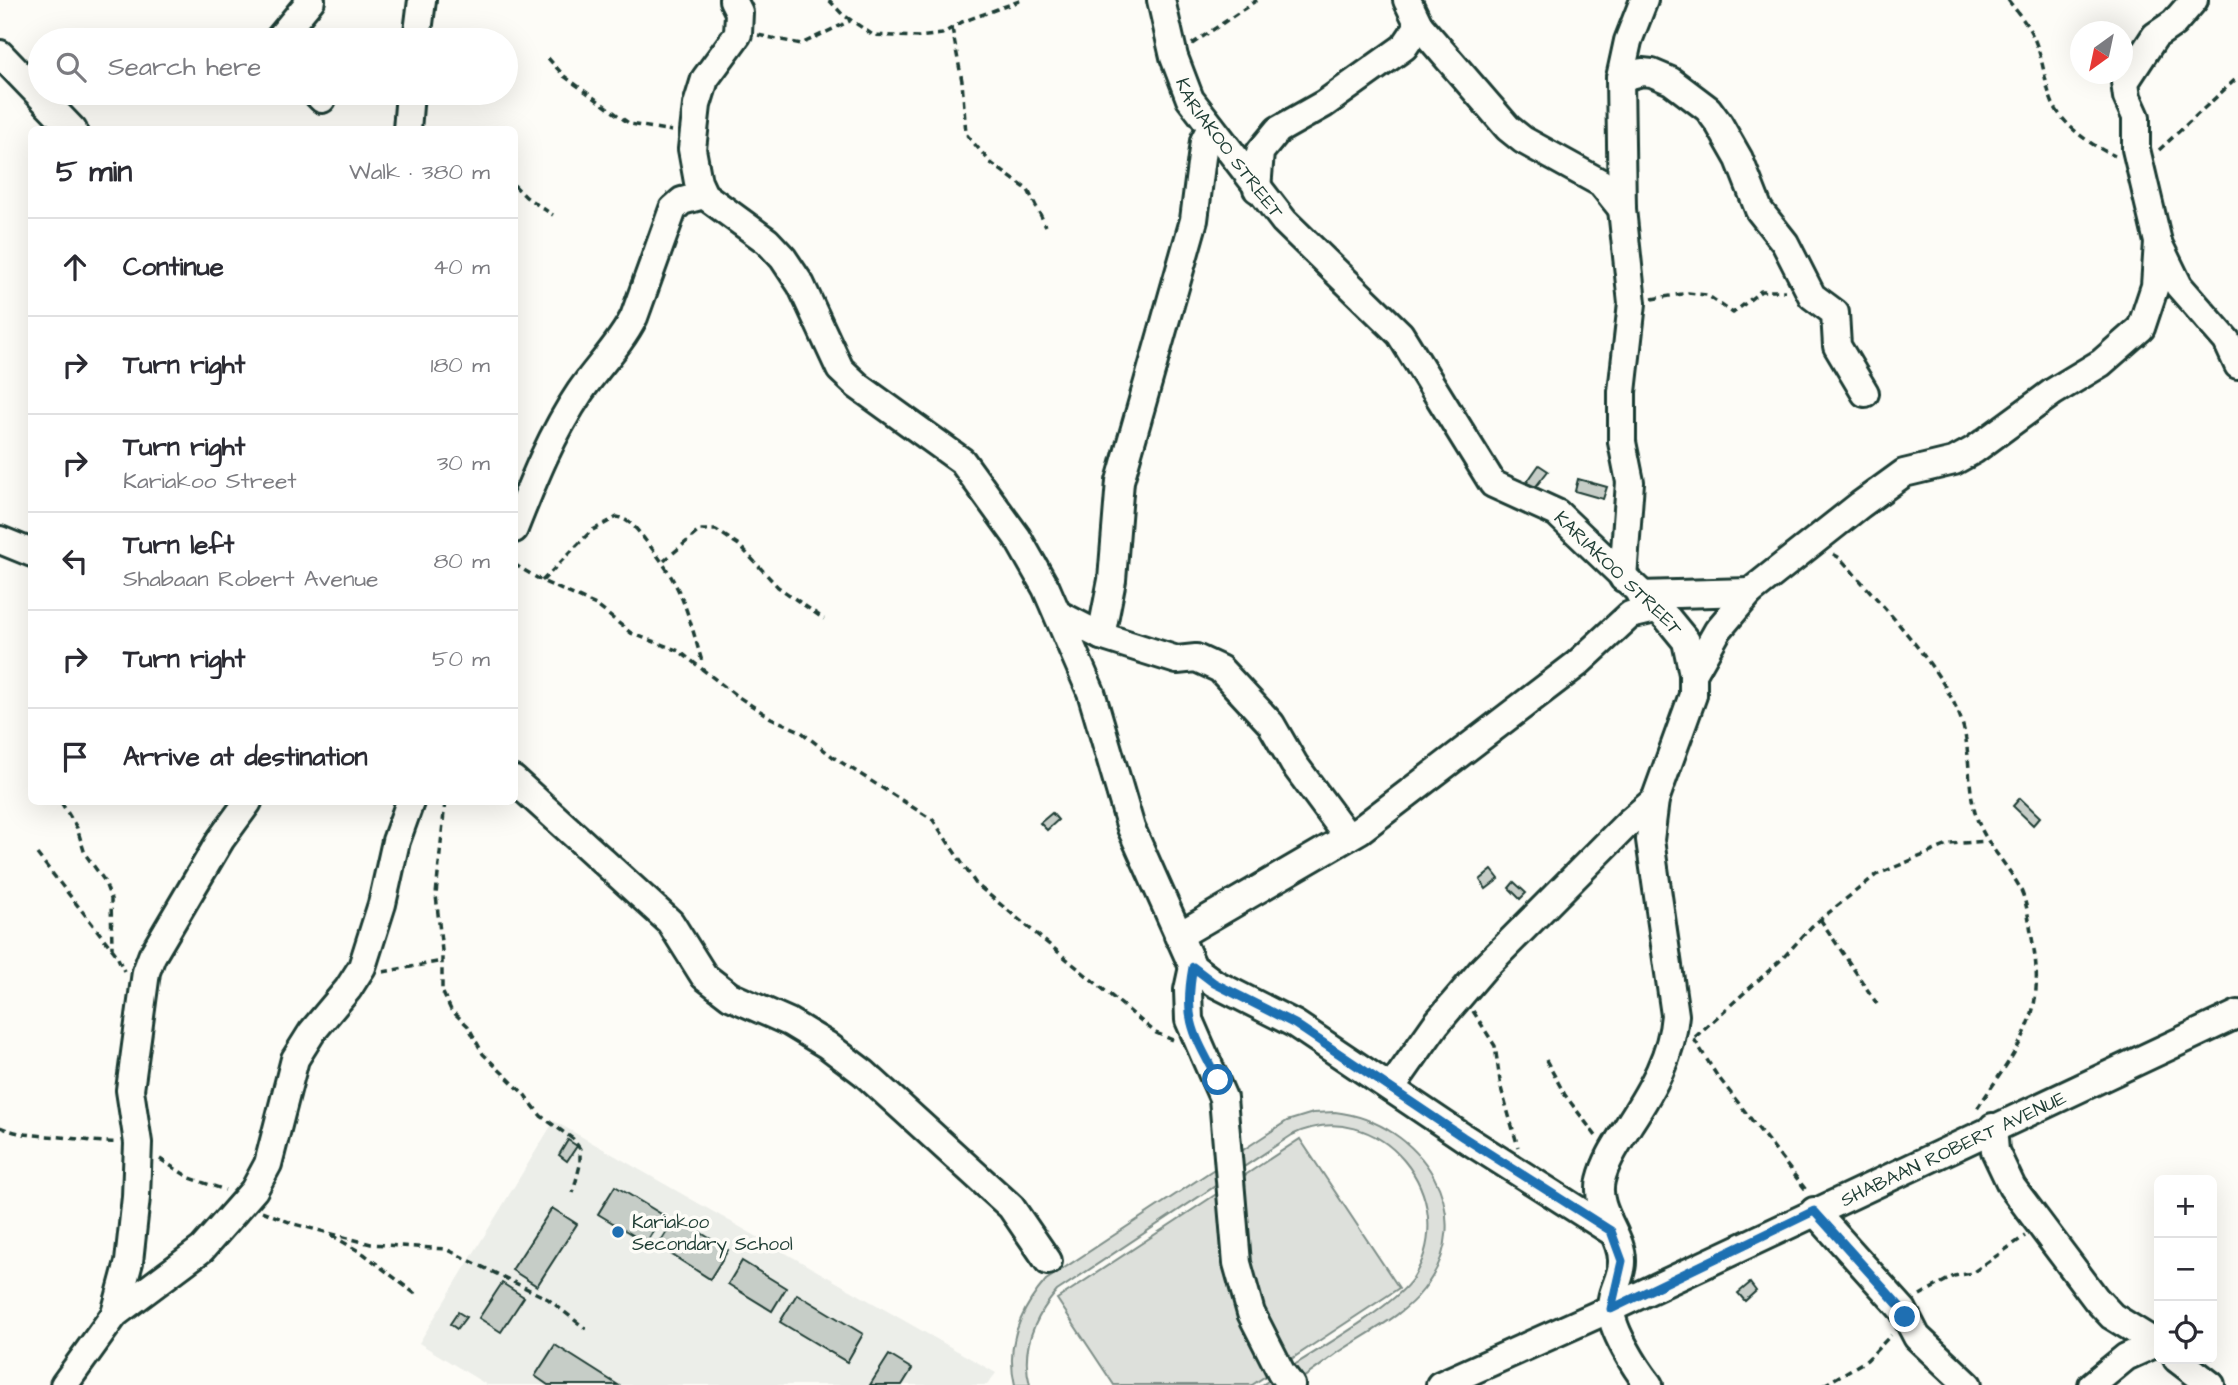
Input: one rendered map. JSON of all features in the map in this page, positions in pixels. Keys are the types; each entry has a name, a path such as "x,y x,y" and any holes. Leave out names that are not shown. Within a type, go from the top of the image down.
{"street":[{"path":"288,28 311,0"},
{"path":"418,28 422,0"},
{"path":"733,0 739,12 740,33"},
{"path":"760,0 740,33 705,79 697,105 692,149 698,182 704,195 767,241 783,258 801,285 839,369 858,386 947,448 973,472 1017,537 1058,614 1091,692 1131,828 1193,967 1214,983 1295,1024 1611,1231"},
{"name":"KARIAKOO STREET","path":"1161,0 1174,57 1190,99 1284,221 1400,334 1496,488 1557,513 1686,641 1693,674 1693,695 1655,800 1650,840 1675,1014 1674,1029 1656,1080 1611,1153 1600,1189 1622,1261 1611,1309"},
{"path":"1407,0 1419,25 1508,128 1523,140 1601,183 1622,209"},
{"path":"1178,936 1348,837 1474,746 1567,672 1630,615 1639,594 1630,482 1622,442 1622,403 1632,303 1622,209 1620,78 1628,41 1644,0"},
{"path":"2194,0 2174,23 2155,36 2125,82 2127,97 2136,117 2139,167 2158,242 2179,286 2227,341 2234,351 2238,365"},
{"path":"1257,189 1260,152 1278,130 1324,104 1404,47 1419,25"},
{"path":"0,54 28,83"},
{"path":"1620,78 1652,73 1671,82 1708,109 1720,124 1739,159 1759,210 1785,243 1815,298 1835,313 1837,346 1865,393"},
{"path":"49,105 69,126"},
{"path":"407,126 409,105"},
{"path":"1101,636 1112,580 1120,481 1194,220 1204,141 1211,127"},
{"path":"518,519 545,451 580,391 625,334 673,209 682,201 704,195"},
{"path":"1693,674 1718,631 1750,592 1898,477 1961,457 2053,391 2101,363 2133,337 2149,310 2155,286 2158,242"},
{"path":"0,540 28,551"},
{"path":"1639,594 1750,592"},
{"path":"1058,614 1101,636 1177,660 1196,658 1220,669 1271,724 1294,764 1348,837"},
{"path":"518,784 670,922 704,976 730,996 789,1022 827,1045 864,1073 1011,1207 1048,1261"},
{"path":"1391,1088 1460,995 1628,823 1655,800"},
{"path":"115,1314 129,1262 138,1146 130,1090 141,1004 152,956 222,839 246,805"},
{"path":"64,1385 115,1314 202,1249 245,1202 268,1164 295,1059 312,1032 357,976 382,904 396,841 409,805"},
{"path":"1193,967 1188,990 1189,1020 1203,1054 1218,1080 1223,1098 1237,1263 1251,1313 1281,1372 1291,1385"},
{"name":"SHABAAN ROBERT AVENUE","path":"1440,1385 1611,1309 1818,1209 2238,1014"},
{"path":"1993,1127 1998,1159 2012,1187 2042,1228 2112,1316 2154,1343"},
{"path":"1569,1203 1611,1153"},
{"path":"1818,1209 1904,1313 1917,1337 1968,1385"},
{"path":"1611,1309 1630,1362 1649,1385"},
{"path":"2092,1385 2126,1357 2154,1351"},
{"path":"2184,1364 2211,1385"}],"path":[{"path":"829,0 863,31 880,36 919,37 942,34 1022,0"},
{"path":"1174,57 1257,0"},
{"path":"2008,0 2025,21 2037,44 2053,104 2075,131 2098,149 2139,167 2238,77"},
{"path":"740,33 801,44 850,21"},
{"path":"952,28 962,81 966,134 1000,172 1028,190 1046,226"},
{"path":"548,58 564,76 630,124 642,128 665,127 692,149"},
{"path":"518,189 553,215"},
{"path":"1632,303 1699,293 1712,296 1728,313 1733,313 1767,289 1815,298"},
{"path":"542,581 591,531 617,517 630,521 664,561 681,590 704,667"},
{"path":"664,561 700,530 716,530 739,545 778,587 824,619"},
{"path":"1830,553 1840,558 1913,643 1950,698 1964,729 1970,799 1987,841 2019,887 2025,904 2038,970 2036,1009 2029,1029 1953,1146"},
{"path":"518,566 542,581 596,605 631,633 680,651 704,667 734,695 771,718 800,731 833,757 933,820 976,884 1157,1033 1203,1054"},
{"path":"63,805 77,828 85,854 104,880 111,899 113,950"},
{"path":"445,805 436,895 444,998 451,1010 468,1026 477,1047 541,1116 573,1139 580,1149 580,1165 573,1193"},
{"path":"1693,1038 1782,959 1819,919 1877,874 1951,844 1987,841"},
{"path":"37,853 113,950 141,1004"},
{"path":"1819,919 1877,1004"},
{"path":"357,976 443,961"},
{"path":"1460,995 1495,1046 1501,1088 1518,1140 1521,1174"},
{"path":"1688,1029 1716,1074 1818,1209"},
{"path":"1546,1060 1565,1095 1611,1153"},
{"path":"0,1127 33,1138 60,1137 102,1144 138,1146 181,1174 223,1189 276,1218 371,1244 446,1249 548,1299 586,1329"},
{"path":"1824,1385 1878,1351 1904,1313 1926,1290 1954,1276 1972,1273 2042,1228"},
{"path":"326,1233 364,1254 419,1297"}],"shaded area":[{"path":"1335,1112 1366,1119 1394,1133 1417,1153 1434,1177 1444,1203 1446,1232 1440,1261 1423,1290 1406,1308 1295,1383 1262,1385 1344,1334 1386,1304 1413,1278 1426,1247 1428,1216 1420,1187 1404,1161 1382,1141 1355,1128 1324,1126 1292,1135 1057,1291 1042,1312 1031,1335 1027,1359 1030,1385 1015,1385 1012,1356 1017,1328 1029,1303 1046,1280 1287,1121 1313,1113"},
{"name":"Kariakoo Secondary School","path":"554,1121 996,1373 987,1385 487,1385 419,1343"},
{"path":"1300,1139 1399,1288 1252,1385 1114,1385 1057,1299"}],"building":[{"path":"1539,465 1548,471 1533,490 1525,485"},
{"path":"1578,479 1607,487 1603,499 1575,491"},
{"path":"2020,798 2040,817 2033,825 2013,806"},
{"path":"1052,813 1058,820 1047,830 1040,823"},
{"path":"1492,870 1499,879 1486,889 1480,880"},
{"path":"1514,882 1526,893 1520,899 1509,888"},
{"path":"568,1140 577,1146 567,1161 559,1155"},
{"path":"615,1186 663,1215 646,1243 598,1214"},
{"path":"552,1208 577,1224 537,1286 512,1270"},
{"path":"676,1217 728,1250 710,1279 658,1246"},
{"path":"742,1261 786,1288 772,1311 728,1284"},
{"path":"502,1283 524,1297 501,1332 479,1318"},
{"path":"1750,1283 1756,1291 1745,1301 1738,1293"},
{"path":"797,1294 863,1334 847,1362 780,1322"},
{"path":"458,1312 466,1317 457,1329 450,1324"},
{"path":"555,1345 618,1385 548,1385 535,1376"},
{"path":"889,1355 912,1369 902,1385 870,1385"}],"place":[{"name":"Kariakoo Secondary School","path":"618,1232"}],"route":[{"path":"1218,1080 1192,1032 1189,1020 1188,990 1193,967 1214,983 1295,1024 1463,1137 1611,1231 1622,1254 1621,1273 1611,1309 1814,1211 1903,1310 1905,1317"}]}
